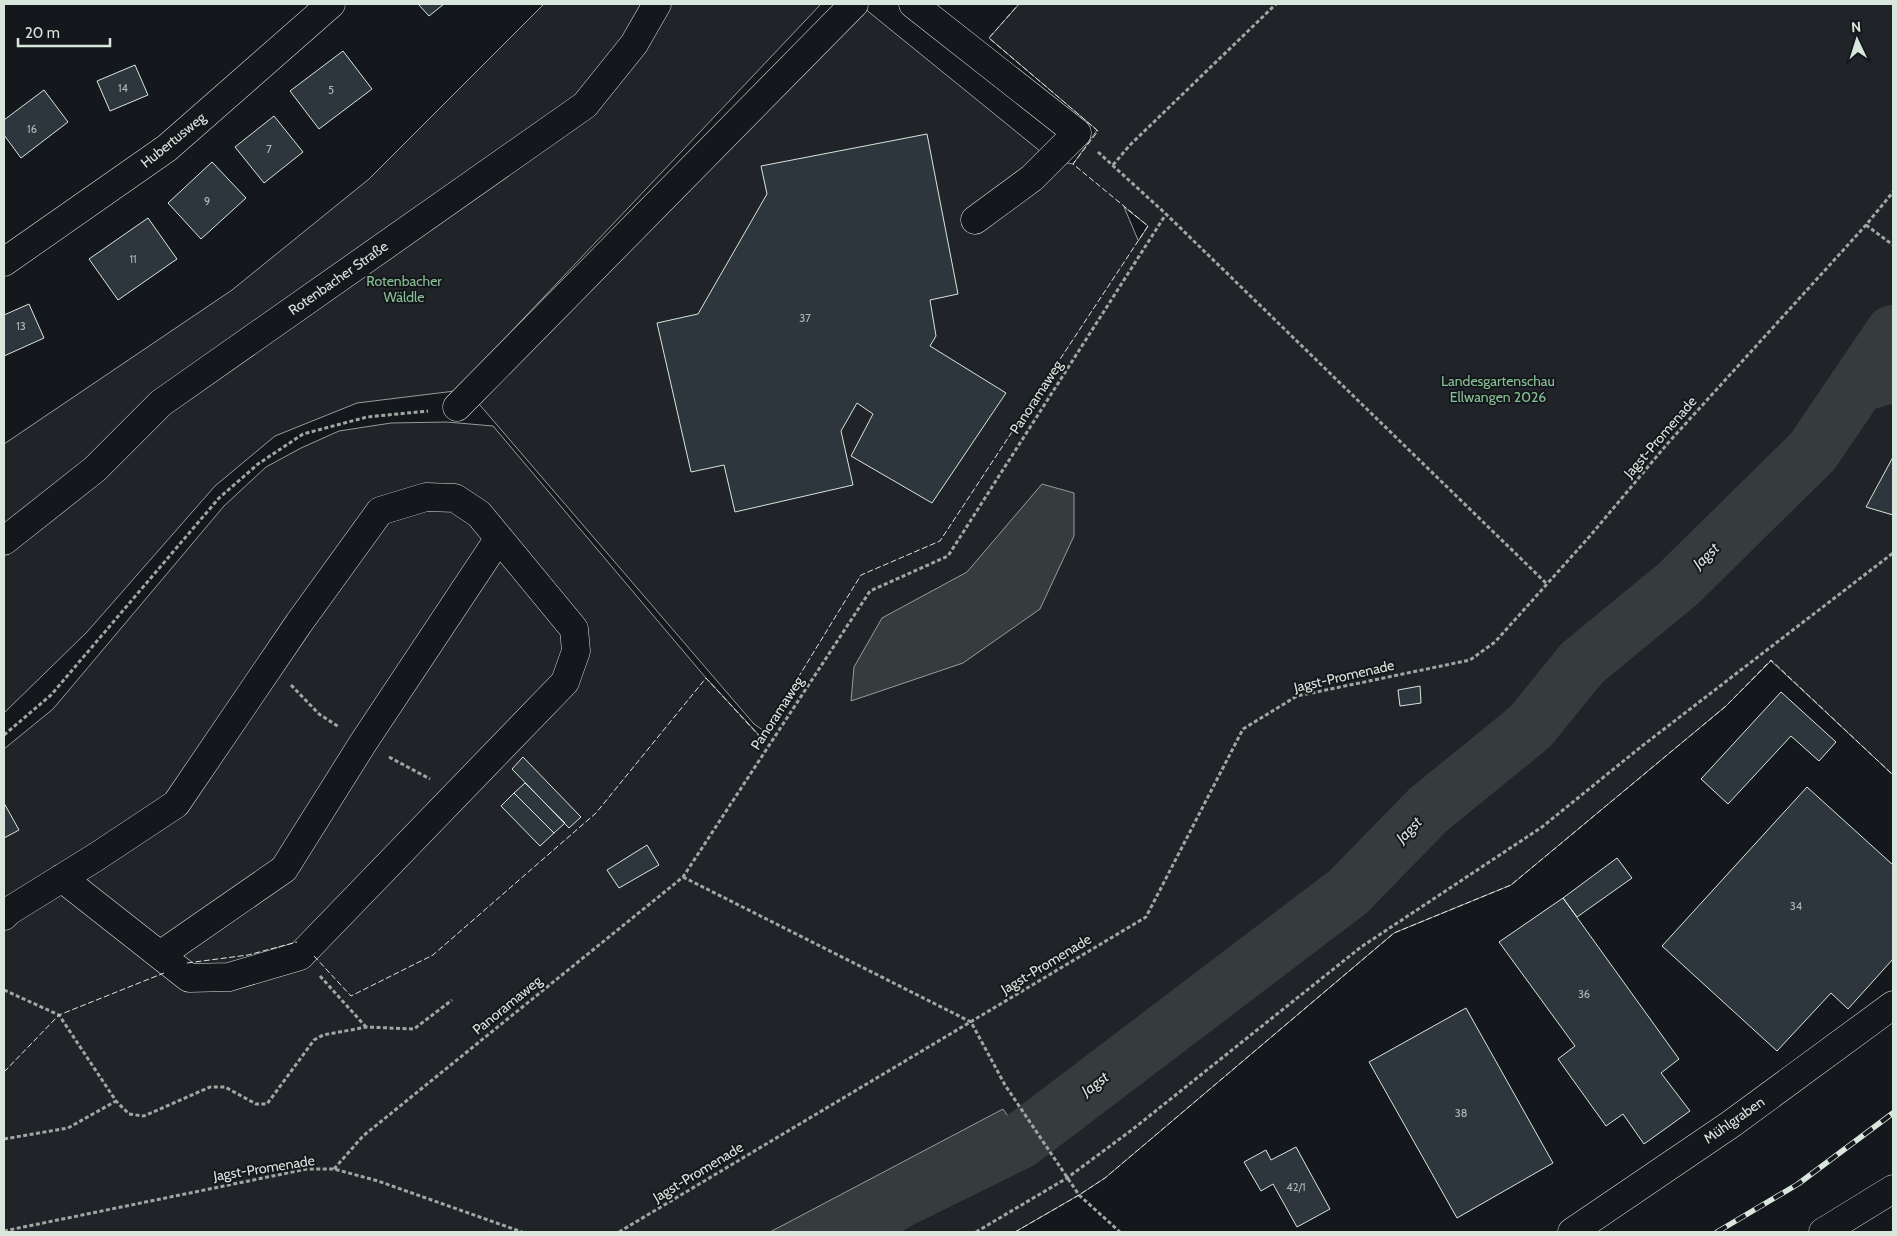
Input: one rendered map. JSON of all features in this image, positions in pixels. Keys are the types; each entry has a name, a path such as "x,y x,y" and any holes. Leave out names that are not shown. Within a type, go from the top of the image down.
{"street":[{"name":"Hubertusweg","path":"4,262 167,148 331,4"},
{"name":"Rotenbacher Straße","path":"4,541 95,469 161,403 584,105 634,44 657,4"},
{"path":"457,407 854,4"},
{"path":"913,4 1077,133 1032,178 974,220"},
{"path":"4,916 9,911 176,804 299,624 380,511 426,497 455,498 479,514 574,629 576,651 565,682 300,956 229,977 189,978 62,878"},
{"path":"160,955 284,869 363,743 499,538"},
{"name":"Mühlgraben","path":"1572,1232 1731,1124 1893,1004"},
{"path":"1823,1232 1893,1189"}],"path":[{"path":"1113,165 1130,145 1276,4"},
{"path":"1077,133 1166,214 1547,584"},
{"name":"Jagst-Promenade","path":"620,1232 1146,918 1243,729 1297,696 1470,660 1495,642 1668,443 1866,225 1893,192"},
{"name":"Panoramaweg","path":"334,1170 363,1136 683,877 870,591 948,556 1166,214"},
{"path":"1866,225 1893,245"},
{"path":"4,735 51,695 219,498 258,464 303,434 367,417 457,407"},
{"path":"976,1232 1067,1178 1133,1129 1361,947 1542,826 1642,746 1893,553"},
{"path":"683,877 971,1022 1005,1085 1055,1156 1079,1195 1120,1232"},
{"path":"300,956 367,1027"},
{"path":"4,990 59,1015 116,1101 129,1114 144,1116 210,1087 225,1087 256,1104 267,1104 314,1040 323,1034 367,1027 414,1029 452,1000"},
{"path":"4,1140 68,1128 116,1101"},
{"name":"Jagst-Promenade","path":"4,1231 307,1169 334,1170 378,1181 522,1232"}],"green space":[{"name":"Rotenbacher Wäldle","path":"544,4 821,4 455,391 357,403 275,436 215,486 87,632 4,713 4,444 232,290 369,179"},
{"name":"Landesgartenschau Ellwangen 2026","path":"859,4 1051,160 1073,164 1097,130 989,38 1019,4 1893,4 1893,775 1771,661 1726,706 1511,885 1394,933 1105,1178 1015,1232 4,1232 4,749 53,709 224,506 266,467 301,448 339,431 391,423 447,422 493,426 706,678 761,737 764,731 754,724 479,404","holes":["1124,207 1148,226 1138,240"]}],"shaded area":[{"path":"1042,484 1074,493 1074,536 1040,609 963,663 851,701 854,667 882,618 967,572"},
{"path":"1003,1109 1034,1154 897,1232 770,1232"}],"building":[{"path":"418,4 444,4 429,16"},
{"path":"343,51 372,89 319,129 290,91"},
{"path":"135,65 148,95 110,111 97,81"},
{"path":"44,90 68,122 21,158 4,135 4,120"},
{"path":"274,116 303,152 264,183 235,147"},
{"path":"927,134 958,294 930,300 936,336 930,346 1006,393 932,503 851,456 873,414 857,403 841,431 853,485 735,512 724,465 691,472 657,323 698,314 767,194 761,166"},
{"path":"212,162 246,198 201,239 168,203"},
{"path":"148,218 177,259 118,300 89,259"},
{"path":"29,304 44,338 4,356 4,315"},
{"path":"1893,457 1893,515 1866,507"},
{"path":"1420,686 1421,703 1400,706 1398,690"},
{"path":"1781,692 1836,742 1819,761 1791,736 1728,804 1701,779"},
{"path":"523,757 581,817 569,828 512,769"},
{"path":"525,783 565,823 554,833 514,793"},
{"path":"1807,787 1893,865 1893,959 1848,1009 1831,993 1777,1051 1662,946"},
{"path":"514,793 554,833 540,846 501,806"},
{"path":"4,803 19,830 4,838"},
{"path":"647,845 659,865 619,888 607,870"},
{"path":"1617,858 1632,878 1577,917 1563,898"},
{"path":"1563,898 1679,1059 1661,1073 1690,1111 1644,1144 1623,1114 1606,1126 1558,1059 1575,1046 1499,942"},
{"path":"1466,1008 1553,1163 1457,1218 1369,1062"},
{"path":"1296,1147 1330,1209 1297,1227 1273,1184 1261,1191 1244,1162 1266,1150 1271,1160"}],"waterway":[{"name":"Jagst","path":"844,1232 904,1198 1020,1141 1348,892 1428,810 1530,727 1582,663 1678,584 1813,451 1893,333"},
{"name":"Mühlgraben","path":"1848,400 1893,387"}],"railway":[{"path":"1717,1232 1798,1184 1893,1113"}],"fence":[{"path":"314,956 351,996 433,955 596,813 706,678 761,738 861,575 940,541 1148,226 1073,164 1098,131 989,38 1019,4"},
{"path":"1015,1232 1105,1178 1394,933 1511,885 1726,706 1771,660 1893,775"},
{"path":"187,963 248,955 297,942"},
{"path":"4,1072 59,1015 164,973"}]}
